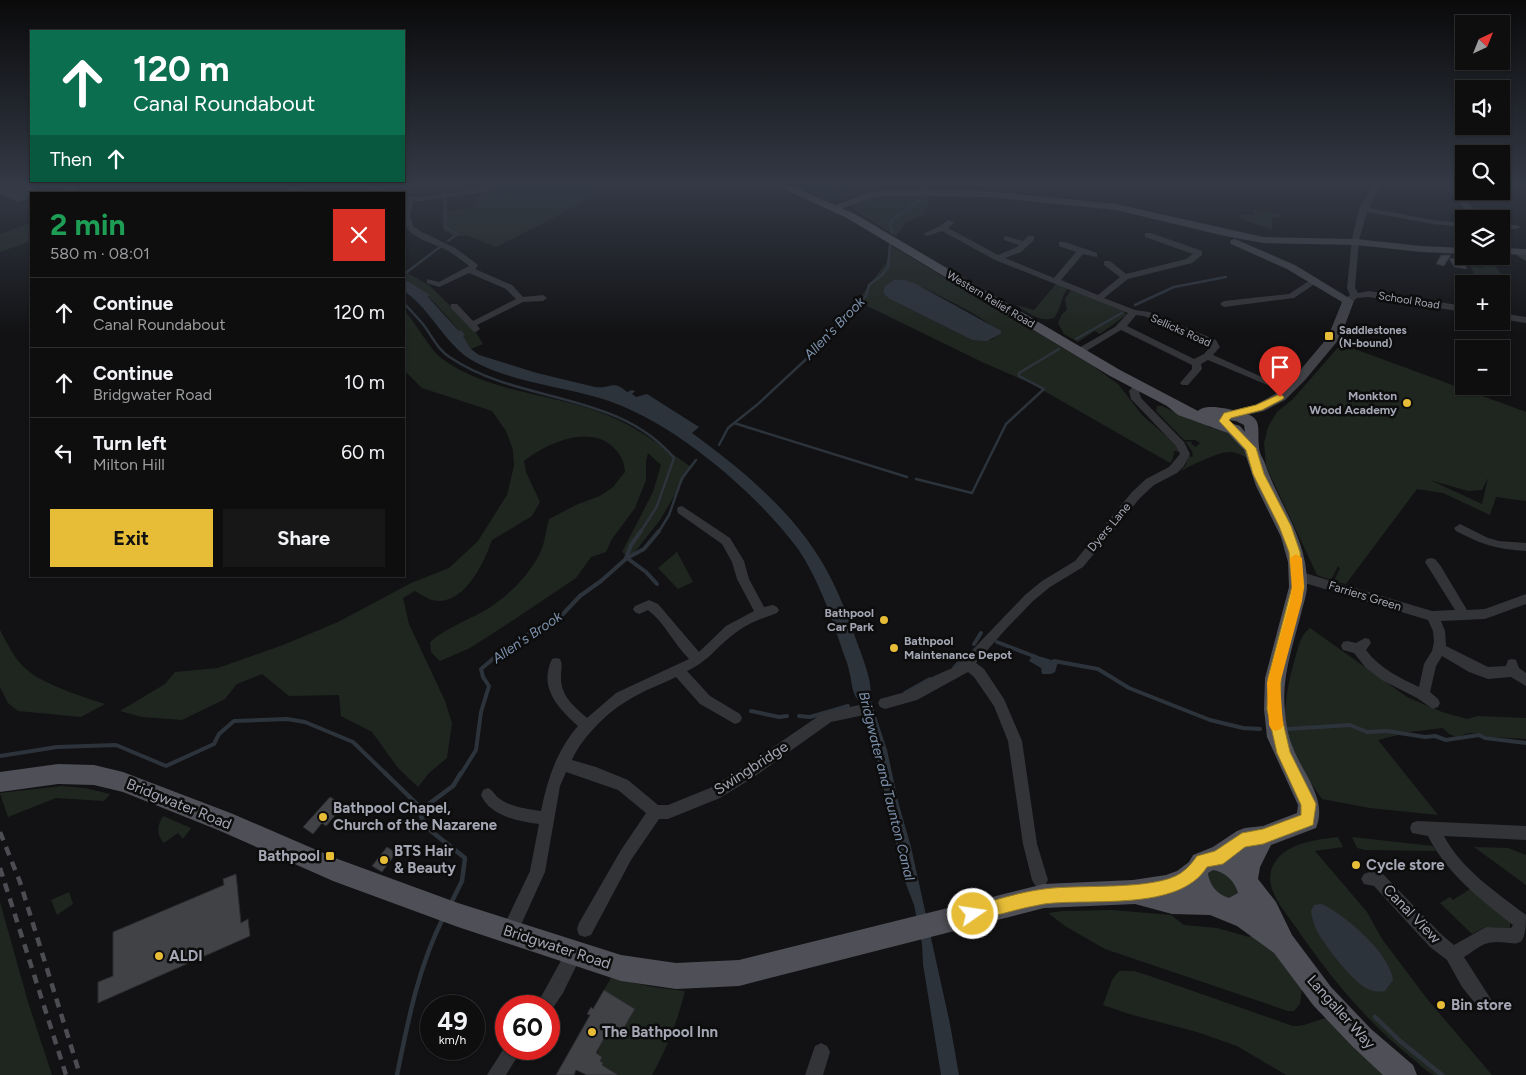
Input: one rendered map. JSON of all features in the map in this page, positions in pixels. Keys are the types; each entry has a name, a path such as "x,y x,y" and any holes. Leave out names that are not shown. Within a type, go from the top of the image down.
{"main road":[{"name":"Western Relief Road","path":"884,235 1183,411 1231,422"},
{"path":"1231,422 1246,432 1252,426"},
{"path":"1217,858 1242,840 1263,836 1308,820 1309,804 1284,753 1274,709 1274,683 1296,601 1298,576 1296,556 1290,537 1264,486 1251,448 1231,422"},
{"path":"1251,448 1252,426"},
{"name":"Bridgwater Road","path":"4,781 58,774 94,775 123,782 225,822 333,869 415,900 574,954 621,968 651,973 701,976 739,973 1044,896 1133,892 1166,887 1185,879 1197,870"},
{"path":"1247,884 1234,866 1217,858 1202,862 1197,870 1196,875 1199,887 1222,906 1237,908 1246,903 1249,893 1247,884 1249,865 1263,836"},
{"name":"Langaller Way","path":"1247,884 1267,911 1283,944 1340,1016 1403,1075"},
{"name":"Bridgwater Road","path":"1133,892 1172,902 1222,906"},
{"name":"Langaller Way","path":"1222,906 1246,917 1283,944"}],"street":[{"path":"421,235 462,257 474,266 439,288 430,280"},
{"name":"Sellicks Road","path":"956,235 998,258 1100,297 1133,312 1146,314 1213,342 1216,346 1207,356 1196,363"},
{"path":"1100,297 1126,277 1189,261 1199,253 1148,235"},
{"path":"1226,235 1230,240 1283,263 1351,298"},
{"path":"1234,235 1286,242 1356,242 1455,251"},
{"path":"1231,422 1280,397 1301,378 1334,338 1351,298 1357,235"},
{"path":"998,258 1018,250 1028,241 1007,238"},
{"path":"1062,244 1094,255"},
{"path":"1168,250 1175,244"},
{"path":"1056,281 1081,251"},
{"path":"1510,252 1523,254"},
{"path":"1108,264 1126,277"},
{"path":"469,270 509,287 521,300"},
{"path":"1224,304 1241,305 1280,299 1291,296 1315,281"},
{"name":"School Road","path":"1351,298 1369,294 1455,307"},
{"path":"454,306 474,326 521,300 543,298"},
{"name":"Sellicks Road","path":"1080,351 1120,326 1130,318 1133,312"},
{"path":"1510,317 1526,320"},
{"name":"Sellicks Road","path":"1120,326 1196,363"},
{"name":"Sellicks Road","path":"1207,356 1241,375 1268,382"},
{"name":"Sellicks Road","path":"1185,383 1197,369 1196,363"},
{"name":"Dyers Lane","path":"885,702 912,696 939,680 962,670 1029,598 1046,584 1079,564 1142,489 1184,460 1185,452 1180,444 1137,400 1134,391 1138,386"},
{"path":"1252,426 1259,408"},
{"path":"509,932 537,872 553,786 573,742 587,726 621,697 699,660 730,630 767,612 743,579 738,561 726,541 697,513 682,510"},
{"path":"1456,527 1485,541 1526,547"},
{"path":"1432,562 1450,579 1454,601 1465,616"},
{"name":"Farriers Green","path":"1298,576 1432,616 1485,614 1526,599"},
{"path":"648,603 666,619 678,638 699,660"},
{"path":"1357,646 1363,658 1384,674 1427,699 1430,664 1436,656 1442,639 1438,626 1432,616"},
{"path":"1439,648 1474,668 1488,673 1512,667 1526,680"},
{"path":"968,664 979,673 999,703 1015,740 1030,844 1040,880"},
{"path":"551,671 556,694 561,702 587,726"},
{"path":"679,671 705,700 726,718"},
{"name":"Swingbridge","path":"655,812 668,812 716,793 750,772 828,717 859,711"},
{"path":"562,764 596,774 623,785 655,812 626,855 585,929"},
{"path":"489,803 519,814 548,820"},
{"path":"1453,954 1486,935 1515,936 1524,924 1491,898 1454,863 1424,829 1526,833"},
{"name":"Canal View","path":"1369,878 1377,878 1436,941 1453,954 1468,981 1484,1001"},
{"path":"552,995 574,954"},
{"path":"814,1075 821,1052"},
{"path":"496,1075 506,1060"}],"shaded area":[{"path":"0,235 30,235 30,241 0,252"},
{"path":"467,235 519,235 496,247"},
{"path":"890,245 1090,364 1118,384 1143,416 1177,445 1180,452 1174,451 1173,459 1170,463 1032,384 982,362 857,301 887,262","holes":["905,280 970,312 994,327 1001,334 991,340 972,340 890,299"]},
{"path":"1476,265 1495,265 1501,275 1475,275 1470,266 1486,268"},
{"path":"405,272 429,285 474,329 483,344 471,349 458,329 441,310 405,280"},
{"path":"1056,284 1068,288 1054,318 1039,318 1016,305 1034,310"},
{"path":"1072,289 1124,310 1126,315 1100,334 1095,331 1078,342 1064,334 1058,323 1062,314 1067,310 1065,299"},
{"path":"405,311 437,354 460,370 501,386 607,415 640,432 691,467 660,520 630,558 622,552 653,492 661,465 648,453 646,480 635,508 612,539 606,552 591,557 576,578 515,619 470,648 440,661 431,652 430,642 449,629 492,606 516,586 530,570 540,553 549,519 578,504 600,496 613,487 625,472 619,454 605,441 594,437 582,437 569,438 557,442 524,461 526,472 540,502 532,516 492,540 483,561 470,583 452,598 441,601 429,599 415,591 403,598 409,624 445,701 452,723 447,758 429,773 418,787 398,768 372,732 341,716 339,695 289,696 262,674 237,684 225,699 182,720 142,717 120,711 165,684 175,672 218,668 283,645 338,622 411,583 449,568 478,541 507,495 514,466 513,450 506,431 492,411 422,388 405,371"},
{"path":"1341,344 1455,386 1455,395 1480,395 1526,412 1526,501 1496,497 1490,515 1443,493 1417,489 1346,584 1334,581 1340,568 1338,566 1331,580 1317,575 1266,466 1264,443 1268,427 1277,412 1293,399","holes":["1488,478 1482,504 1430,480 1468,491 1482,490"]},
{"path":"1157,406 1162,406 1191,420 1209,423 1207,426 1212,428 1214,425 1220,428 1238,442 1247,458 1236,453 1226,452 1196,463 1180,472 1186,465 1188,456 1193,457 1192,451 1185,441 1192,442 1191,444 1196,447 1200,443 1195,440 1184,440 1156,411"},
{"path":"677,552 693,582 678,589 658,568"},
{"path":"1310,628 1407,697 1442,712 1467,719 1478,716 1526,718 1526,739 1493,737 1475,733 1467,733 1459,738 1449,734 1443,728 1410,732 1378,740 1438,815 1370,808 1322,799 1292,752 1288,740 1285,714 1288,688 1298,648 1301,639"},
{"path":"0,630 18,661 33,675 63,690 105,704 81,717 18,711 8,703 0,687"},
{"path":"62,786 85,788 110,794 104,801 56,798 8,817 0,793"},
{"path":"163,816 191,828 183,839 178,833 164,843 158,830"},
{"path":"1338,837 1343,847 1315,851 1367,912 1382,939 1428,1000 1492,1075 1434,1075 1426,1070 1380,1029 1349,997 1321,963 1276,899 1270,876 1272,868 1283,853 1300,844"},
{"path":"1352,837 1433,846 1436,851 1365,850 1357,848"},
{"path":"1474,847 1508,848 1526,855 1526,885"},
{"path":"1209,868 1235,876 1238,894 1232,899 1217,896 1205,874"},
{"path":"1470,889 1510,921 1510,928 1485,927 1472,934 1440,903 1450,897 1453,900"},
{"path":"69,892 73,904 57,915 51,900"},
{"path":"0,902 28,1002 52,1075 0,1075"},
{"path":"1112,910 1171,915 1184,925 1217,928 1249,937 1255,934 1261,935 1302,989 1300,1004 1294,1011 1288,1011 1105,949 1065,926 1048,913"},
{"path":"1119,971 1134,971 1147,975 1293,1026 1329,1018 1392,1075 1286,1075 1237,1046 1197,1032 1103,1005 1112,980"},
{"path":"611,978 653,987 685,991 671,1034 652,1075 618,1075 602,1065 603,1063 600,1061 602,1057 597,1054 605,1031 609,1034 628,1022 635,1009 604,990"}],"water":[{"name":"Bridgwater and Taunton Canal","path":"405,280 430,295 427,296 459,331 461,330 471,349 479,355 537,373 595,387 615,385 627,392 635,391 632,394 636,397 647,394 699,427 692,433 742,472 775,502 790,518 815,551 840,596 867,672 871,692 870,698 887,750 899,805 911,847 950,1024 959,1075 941,1075 923,964 922,944 914,905 903,876 866,707 854,693 848,665 829,611 812,572 798,549 759,504 710,460 683,440 629,409 603,399 522,380 475,362 455,347 414,299 405,292"},
{"path":"894,280 905,280 916,284 996,328 1001,331 1001,334 987,341 972,340 890,299 884,294 884,287"},
{"path":"1035,655 1058,662 1055,672 1042,674 1041,668 1029,661"},
{"path":"1322,904 1332,909 1354,926 1384,958 1393,980 1385,991 1370,990 1356,981 1341,965 1313,922 1311,911 1314,905"}],"building":[{"path":"1441,255 1451,255 1444,266 1436,264"},
{"path":"1449,258 1455,259 1455,265 1465,265 1467,269 1454,267"},
{"name":"Bathpool Chapel, Church of the Nazarene","path":"330,797 344,805 326,826 322,823 313,834 303,827"},
{"name":"BTS Hair & Beauty","path":"387,847 396,853 382,872 372,866"},
{"name":"ALDI","path":"236,874 241,923 248,919 250,936 98,1003 98,982 113,976 113,932 224,885 223,879"},
{"name":"The Bathpool Inn","path":"604,990 635,1009 618,1038 607,1033 596,1053 602,1057 600,1061 603,1063 602,1065 618,1075 587,1075 576,1070 574,1075 556,1075 590,1015 587,1014 591,1007 593,1009"}],"waterway":[{"path":"448,241 456,235"},
{"name":"Allen's Brook","path":"734,423 758,404 830,337 839,321 857,308 857,304 866,296 869,285 882,275 888,267 890,245"},
{"path":"407,272 440,247"},
{"path":"1135,305 1174,287 1226,277"},
{"path":"405,304 422,323 438,347 451,358 478,373 507,384 597,409 625,421 651,436 674,458 657,506 640,533"},
{"path":"1076,339 1122,313"},
{"path":"916,479 972,493 1006,424 1044,389 1019,376 1019,373 1059,349"},
{"name":"Allen's Brook","path":"719,445 728,428 734,423"},
{"path":"734,423 907,477"},
{"name":"Allen's Brook","path":"658,533 669,515 682,478 696,460"},
{"path":"626,558 631,545 641,531"},
{"name":"Allen's Brook","path":"627,558 644,549 659,531"},
{"name":"Allen's Brook","path":"461,774 476,750 481,712 489,686 483,677 481,669 500,653 541,626 562,615 580,596 601,581 627,558"},
{"path":"627,558 646,572 657,584"},
{"path":"974,644 981,633"},
{"path":"997,642 1036,657"},
{"path":"954,668 962,659"},
{"path":"1054,661 1098,669 1129,688 1210,720 1243,728 1260,729"},
{"path":"905,693 930,679"},
{"path":"799,716 810,717 848,706"},
{"path":"751,711 779,717 787,716"},
{"path":"0,756 57,747 116,745 166,766 214,744 219,734 234,721 287,719 305,722 353,742 386,774"},
{"path":"1288,729 1350,725 1367,732 1387,731 1425,737 1435,736 1446,740 1479,735 1485,738 1526,743"},
{"path":"385,773 422,809"},
{"name":"Allen's Brook","path":"422,809 453,786 461,773"},
{"path":"422,809 421,817 431,831 465,858 462,881 451,903"},
{"path":"397,1075 420,975 443,918"},
{"path":"1375,1017 1400,1041 1442,1075"}],"railway":[{"path":"0,832 20,882 80,1075"},
{"path":"0,868 66,1075"}],"slow traffic":[{"path":"1276,725 1274,683 1296,601 1298,587 1296,558"}],"place":[{"name":"Saddlestones (N-bound)","path":"1329,336"},
{"name":"Monkton Wood Academy","path":"1407,403"},
{"name":"Bathpool Car Park","path":"884,620"},
{"name":"Bathpool Maintenance Depot","path":"894,648"},
{"name":"Bathpool Chapel, Church of the Nazarene","path":"323,817"},
{"name":"Bathpool","path":"330,856"},
{"name":"BTS Hair & Beauty","path":"384,860"},
{"name":"Cycle store","path":"1356,865"},
{"name":"ALDI","path":"159,956"},
{"name":"Bin store","path":"1441,1005"},
{"name":"The Bathpool Inn","path":"592,1032"}],"route":[{"path":"973,914 1044,896 1133,892 1166,887 1185,879 1197,870 1199,865 1206,859 1217,858 1242,840 1263,836 1308,820 1309,804 1278,737 1274,709 1275,678 1298,587 1295,552 1285,526 1259,474 1251,448 1234,430 1224,423 1224,419 1227,416 1259,408 1280,397"}]}
